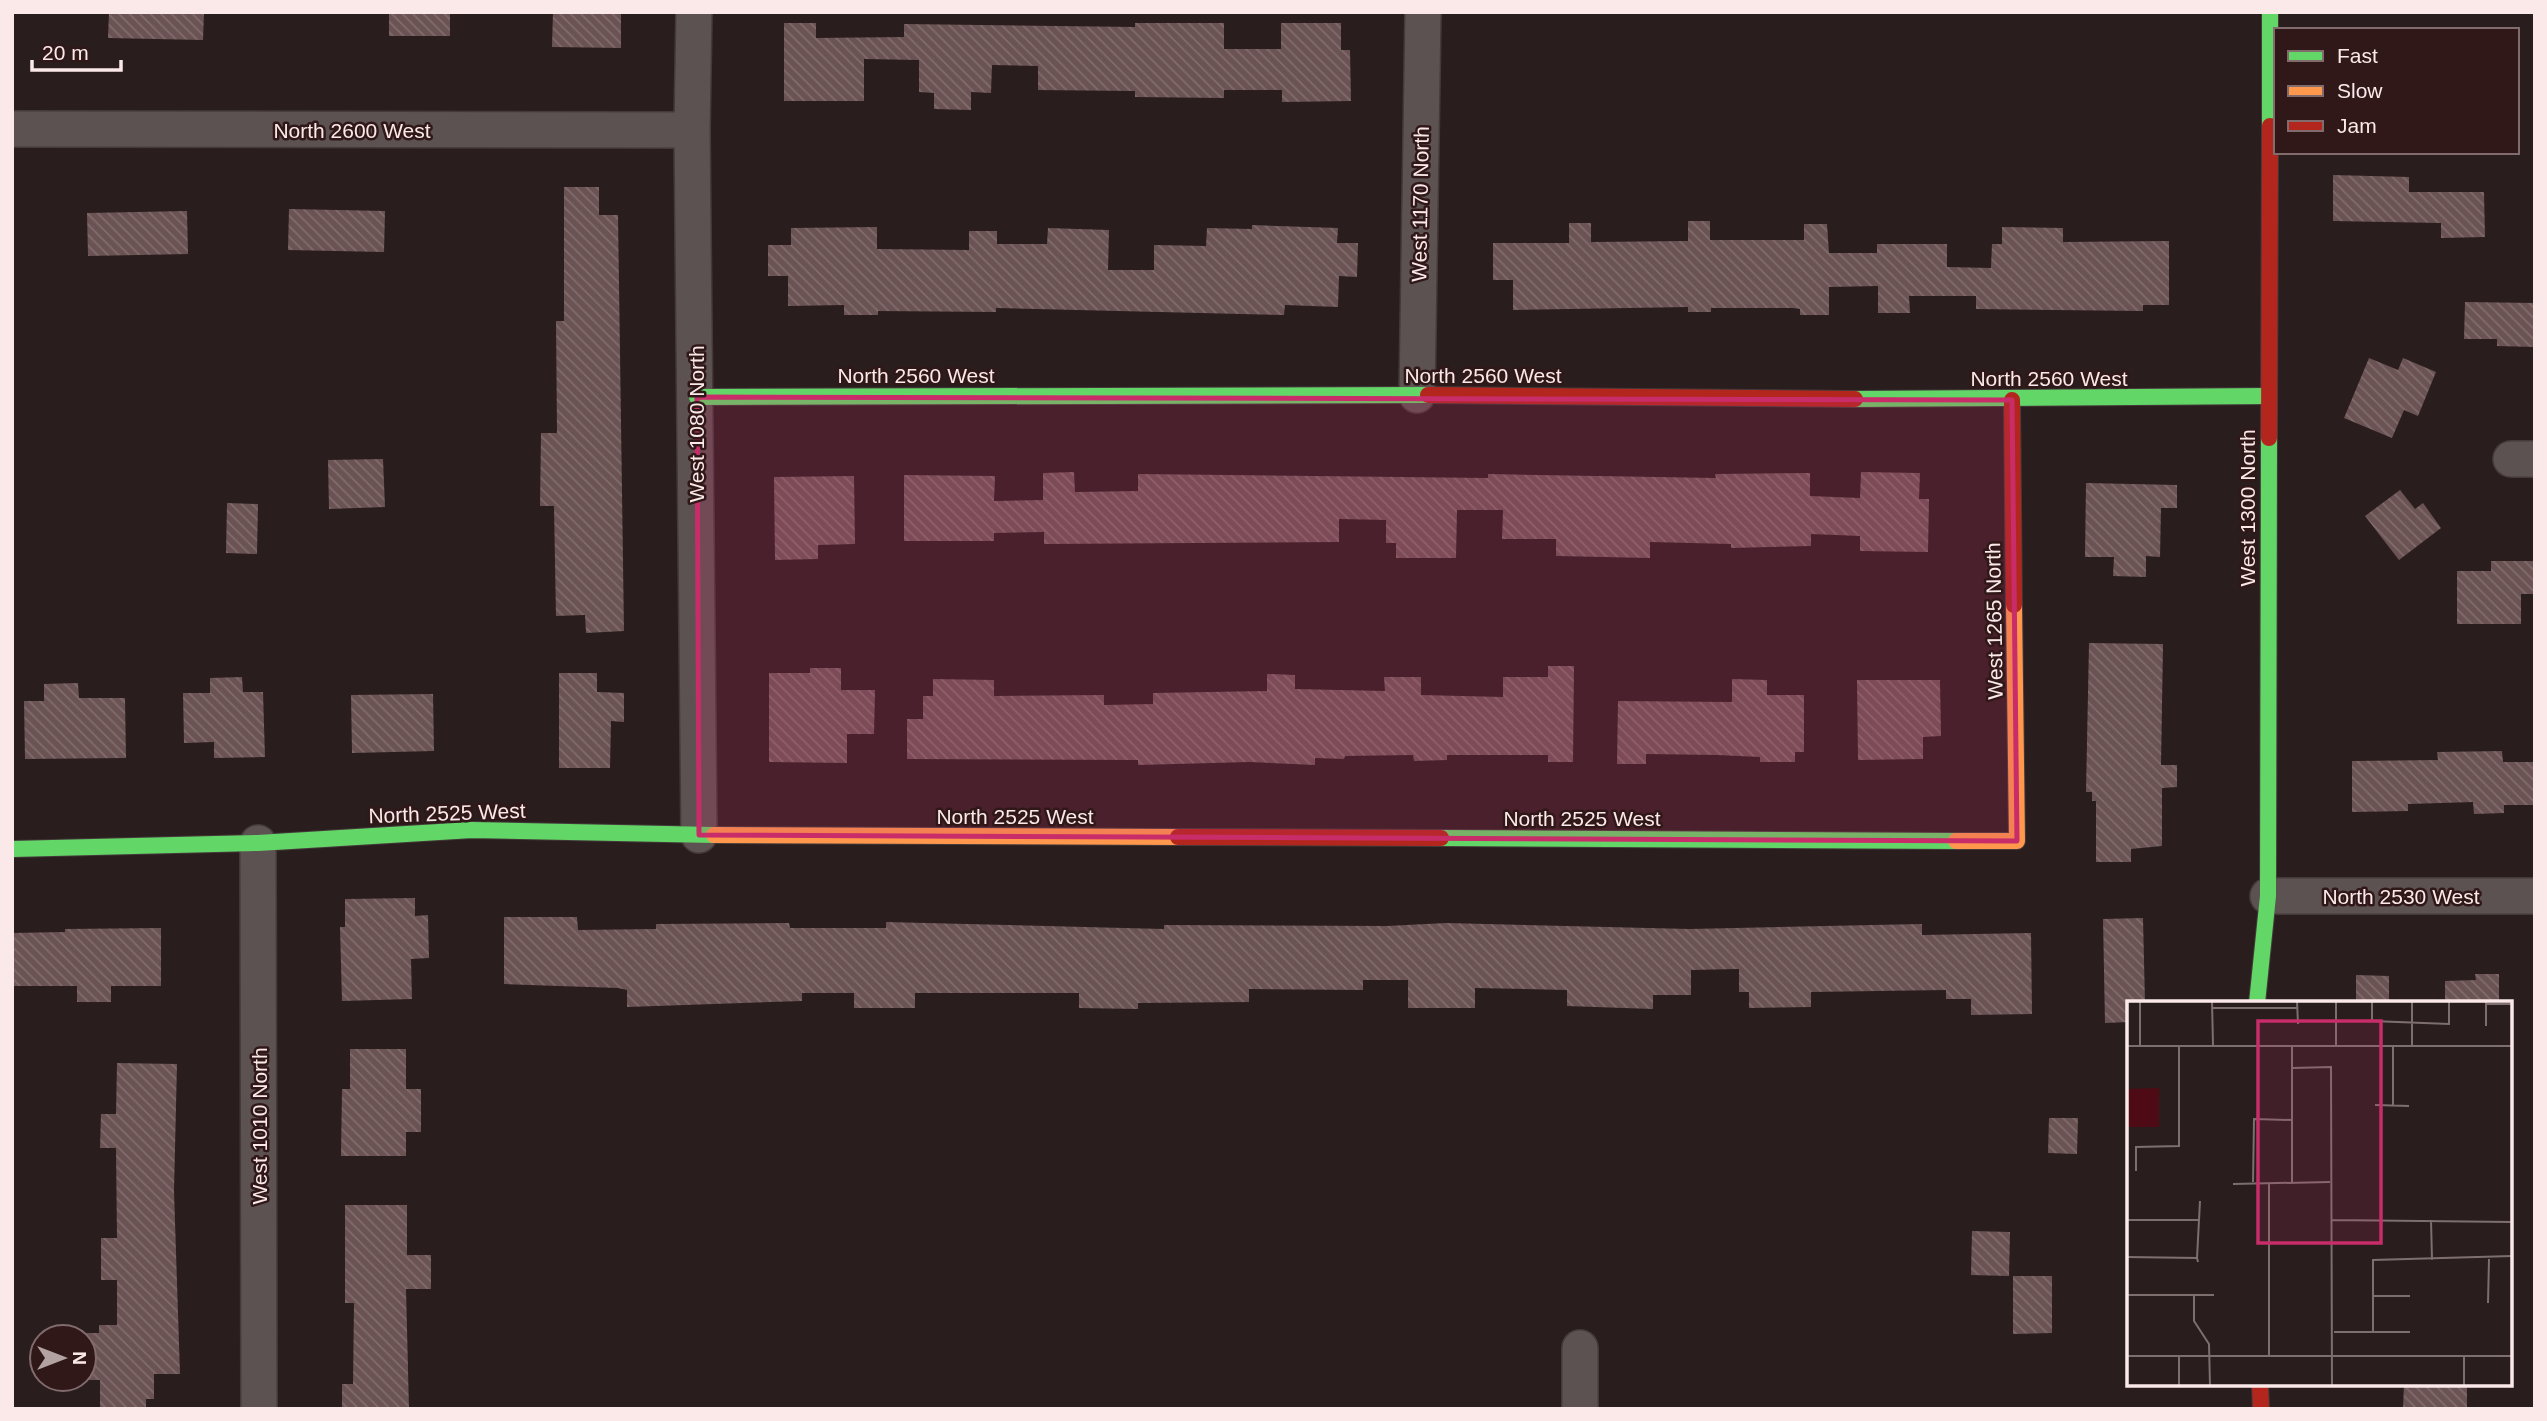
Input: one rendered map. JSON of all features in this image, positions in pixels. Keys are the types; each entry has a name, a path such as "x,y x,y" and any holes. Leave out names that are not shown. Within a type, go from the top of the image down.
{"street":[{"name":"West 1080 North","path":"694,12 692,130 697,397 699,835"},
{"name":"West 1170 North","path":"1417,395 1423,12"},
{"name":"West 1300 North","path":"2257,1001 2268,896 2270,12"},
{"name":"North 2600 West","path":"12,129 692,130"},
{"name":"North 2560 West","path":"697,397 1417,395 2012,400 2269,396"},
{"name":"West 1265 North","path":"2012,400 2017,841"},
{"name":"North 2525 West","path":"12,849 258,843 472,830 699,835 2017,841"},
{"name":"West 1010 North","path":"258,843 259,1409"},
{"name":"North 2530 West","path":"2268,896 2535,896"},
{"path":"1580,1348 1580,1409"},
{"path":"2260,1386 2261,1409"}],"highlighted area":[{"path":"697,397 2012,400 2017,841 699,835"}],"building":[{"path":"109,12 204,12 203,40 108,38"},
{"path":"389,12 450,12 450,36 389,36"},
{"path":"553,12 621,12 621,48 552,47"},
{"path":"784,23 816,23 816,38 904,37 904,24 1135,27 1135,23 1224,23 1224,49 1281,49 1281,23 1341,23 1341,50 1350,50 1351,101 1282,102 1282,90 1224,90 1224,98 1135,97 1135,91 1038,90 1038,66 992,65 991,93 971,92 971,110 934,109 934,93 919,92 919,60 864,59 864,101 784,101"},
{"path":"2333,175 2409,177 2409,192 2484,192 2485,237 2441,238 2441,223 2333,221"},
{"path":"564,187 599,187 599,215 618,215 624,631 586,633 585,615 556,616 554,506 540,506 541,433 557,433 556,321 564,321"},
{"path":"289,209 385,211 384,252 288,250"},
{"path":"187,211 188,254 88,256 87,213"},
{"path":"1688,221 1710,221 1710,240 1804,240 1804,224 1827,224 1829,253 1877,253 1877,244 1947,244 1947,267 1991,268 1992,244 2002,244 2002,227 2063,228 2063,242 2169,241 2169,305 2143,305 2143,311 1976,309 1976,296 1909,296 1910,313 1878,313 1878,286 1829,287 1829,315 1800,315 1800,309 1793,308 1711,308 1711,312 1688,312 1688,307 1513,310 1513,280 1493,280 1493,243 1569,243 1569,223 1591,223 1591,242 1688,241"},
{"path":"1252,225 1338,228 1337,243 1358,243 1357,277 1339,276 1338,307 1285,305 1284,315 996,308 996,312 878,311 878,315 844,315 844,305 788,306 788,276 768,276 768,245 791,245 791,228 877,227 877,249 969,250 969,231 997,231 997,244 1047,244 1048,228 1109,230 1108,270 1154,270 1154,245 1206,246 1207,228 1252,229"},
{"path":"2465,302 2535,303 2535,347 2497,346 2497,339 2464,339"},
{"path":"2369,358 2398,370 2403,358 2436,372 2418,416 2404,410 2392,438 2344,418"},
{"path":"383,459 385,507 329,509 328,460"},
{"path":"1074,472 1075,492 1138,491 1138,474 1488,478 1488,474 1716,478 1715,474 1810,473 1810,496 1860,498 1861,472 1920,473 1919,499 1929,499 1928,552 1860,551 1860,536 1811,534 1811,546 1731,548 1731,544 1650,542 1650,558 1556,556 1556,539 1502,539 1503,510 1457,510 1456,558 1396,558 1396,543 1386,543 1386,520 1339,519 1339,542 1044,544 1044,532 994,533 994,541 904,541 904,475 995,476 994,501 1043,500 1043,473"},
{"path":"854,476 855,544 818,545 818,559 775,560 774,477"},
{"path":"2086,483 2177,485 2177,508 2161,508 2160,557 2146,556 2146,577 2113,576 2114,557 2085,557"},
{"path":"2400,490 2415,509 2423,503 2441,528 2399,560 2365,516"},
{"path":"227,503 258,504 257,554 226,553"},
{"path":"2491,561 2535,561 2535,594 2521,594 2521,624 2457,624 2457,571 2491,571"},
{"path":"2089,643 2163,644 2161,765 2177,765 2177,787 2162,788 2162,846 2131,849 2131,862 2096,862 2096,801 2092,801 2092,792 2086,792"},
{"path":"1548,666 1574,666 1573,762 1548,762 1548,755 1447,755 1447,760 1414,761 1413,755 1345,756 1344,759 1315,758 1315,765 1250,762 1138,765 1138,760 907,759 907,719 923,719 923,696 933,696 933,679 994,680 994,696 1104,695 1104,705 1153,704 1153,693 1267,691 1267,674 1295,675 1295,689 1385,691 1384,677 1421,677 1421,695 1503,697 1503,677 1548,677"},
{"path":"810,668 841,668 841,690 875,690 874,734 847,734 847,763 769,762 769,673 810,673"},
{"path":"559,673 597,673 597,692 624,693 624,722 611,721 610,768 559,768"},
{"path":"242,677 243,692 263,692 265,757 214,758 214,742 184,743 183,693 210,693 210,678"},
{"path":"1732,679 1767,680 1767,695 1804,695 1804,752 1795,752 1795,762 1760,762 1760,757 1646,754 1646,764 1617,764 1618,701 1732,702"},
{"path":"1857,680 1940,680 1941,736 1923,737 1923,759 1858,760"},
{"path":"78,683 79,698 125,698 126,758 25,759 24,701 44,701 44,684"},
{"path":"433,694 434,751 352,753 351,695"},
{"path":"2502,751 2503,762 2535,762 2535,805 2504,805 2504,813 2474,814 2473,802 2408,804 2408,811 2352,812 2352,761 2438,760 2437,752"},
{"path":"415,898 415,916 428,915 429,958 411,959 412,999 342,1001 340,927 345,927 345,899"},
{"path":"504,917 577,917 578,930 656,929 656,924 789,923 790,928 886,928 886,922 1164,929 1164,925 1387,926 1446,923 1690,929 1922,924 1922,935 2031,933 2032,1014 1971,1015 1971,999 1946,999 1946,990 1811,992 1811,1007 1749,1008 1749,992 1739,992 1739,969 1691,970 1691,995 1653,995 1653,1009 1567,1006 1567,990 1475,988 1475,1008 1408,1008 1408,980 1363,980 1363,990 1249,989 1249,1002 1138,1003 1138,1009 1079,1008 1079,993 915,993 915,1008 854,1008 854,993 802,993 802,1001 627,1007 627,990 618,988 504,984"},
{"path":"2143,918 2145,1001 2127,1001 2127,1022 2105,1023 2103,919"},
{"path":"161,928 161,986 111,986 111,1002 77,1002 77,986 12,986 12,933 65,932 65,929"},
{"path":"2475,974 2499,974 2499,1001 2445,1001 2445,981 2476,980"},
{"path":"2356,975 2389,976 2389,1001 2356,1001"},
{"path":"350,1049 406,1049 406,1089 421,1089 421,1132 406,1132 406,1156 341,1156 342,1089 350,1089"},
{"path":"117,1063 177,1064 174,1191 180,1374 154,1374 154,1399 146,1399 146,1409 100,1409 99,1325 117,1325 117,1280 101,1280 101,1238 117,1238 116,1148 100,1148 101,1114 116,1114"},
{"path":"2049,1118 2078,1118 2077,1154 2048,1153"},
{"path":"345,1205 407,1205 407,1255 431,1255 431,1289 406,1289 409,1409 342,1409 342,1384 353,1384 354,1303 345,1303"},
{"path":"1972,1231 2010,1232 2009,1276 1971,1275"},
{"path":"2013,1276 2052,1276 2052,1333 2013,1334"},
{"path":"2404,1386 2467,1386 2467,1409 2403,1409"}],"traffic: fast":[{"path":"2270,12 2270,126"},
{"path":"697,397 1428,395"},
{"path":"1855,399 2269,396"},
{"path":"2257,1001 2268,896 2269,438"},
{"path":"12,849 258,843 472,830 714,835"},
{"path":"1441,838 1956,841"}],"traffic: slow":[{"path":"1956,841 2017,841 2014,605"},
{"path":"714,835 1178,837"}],"traffic: jam":[{"path":"2269,438 2270,126"},
{"path":"1428,395 1855,399"},
{"path":"2012,400 2014,605"},
{"path":"1178,837 1441,838"},
{"path":"2260,1386 2261,1409"}]}
